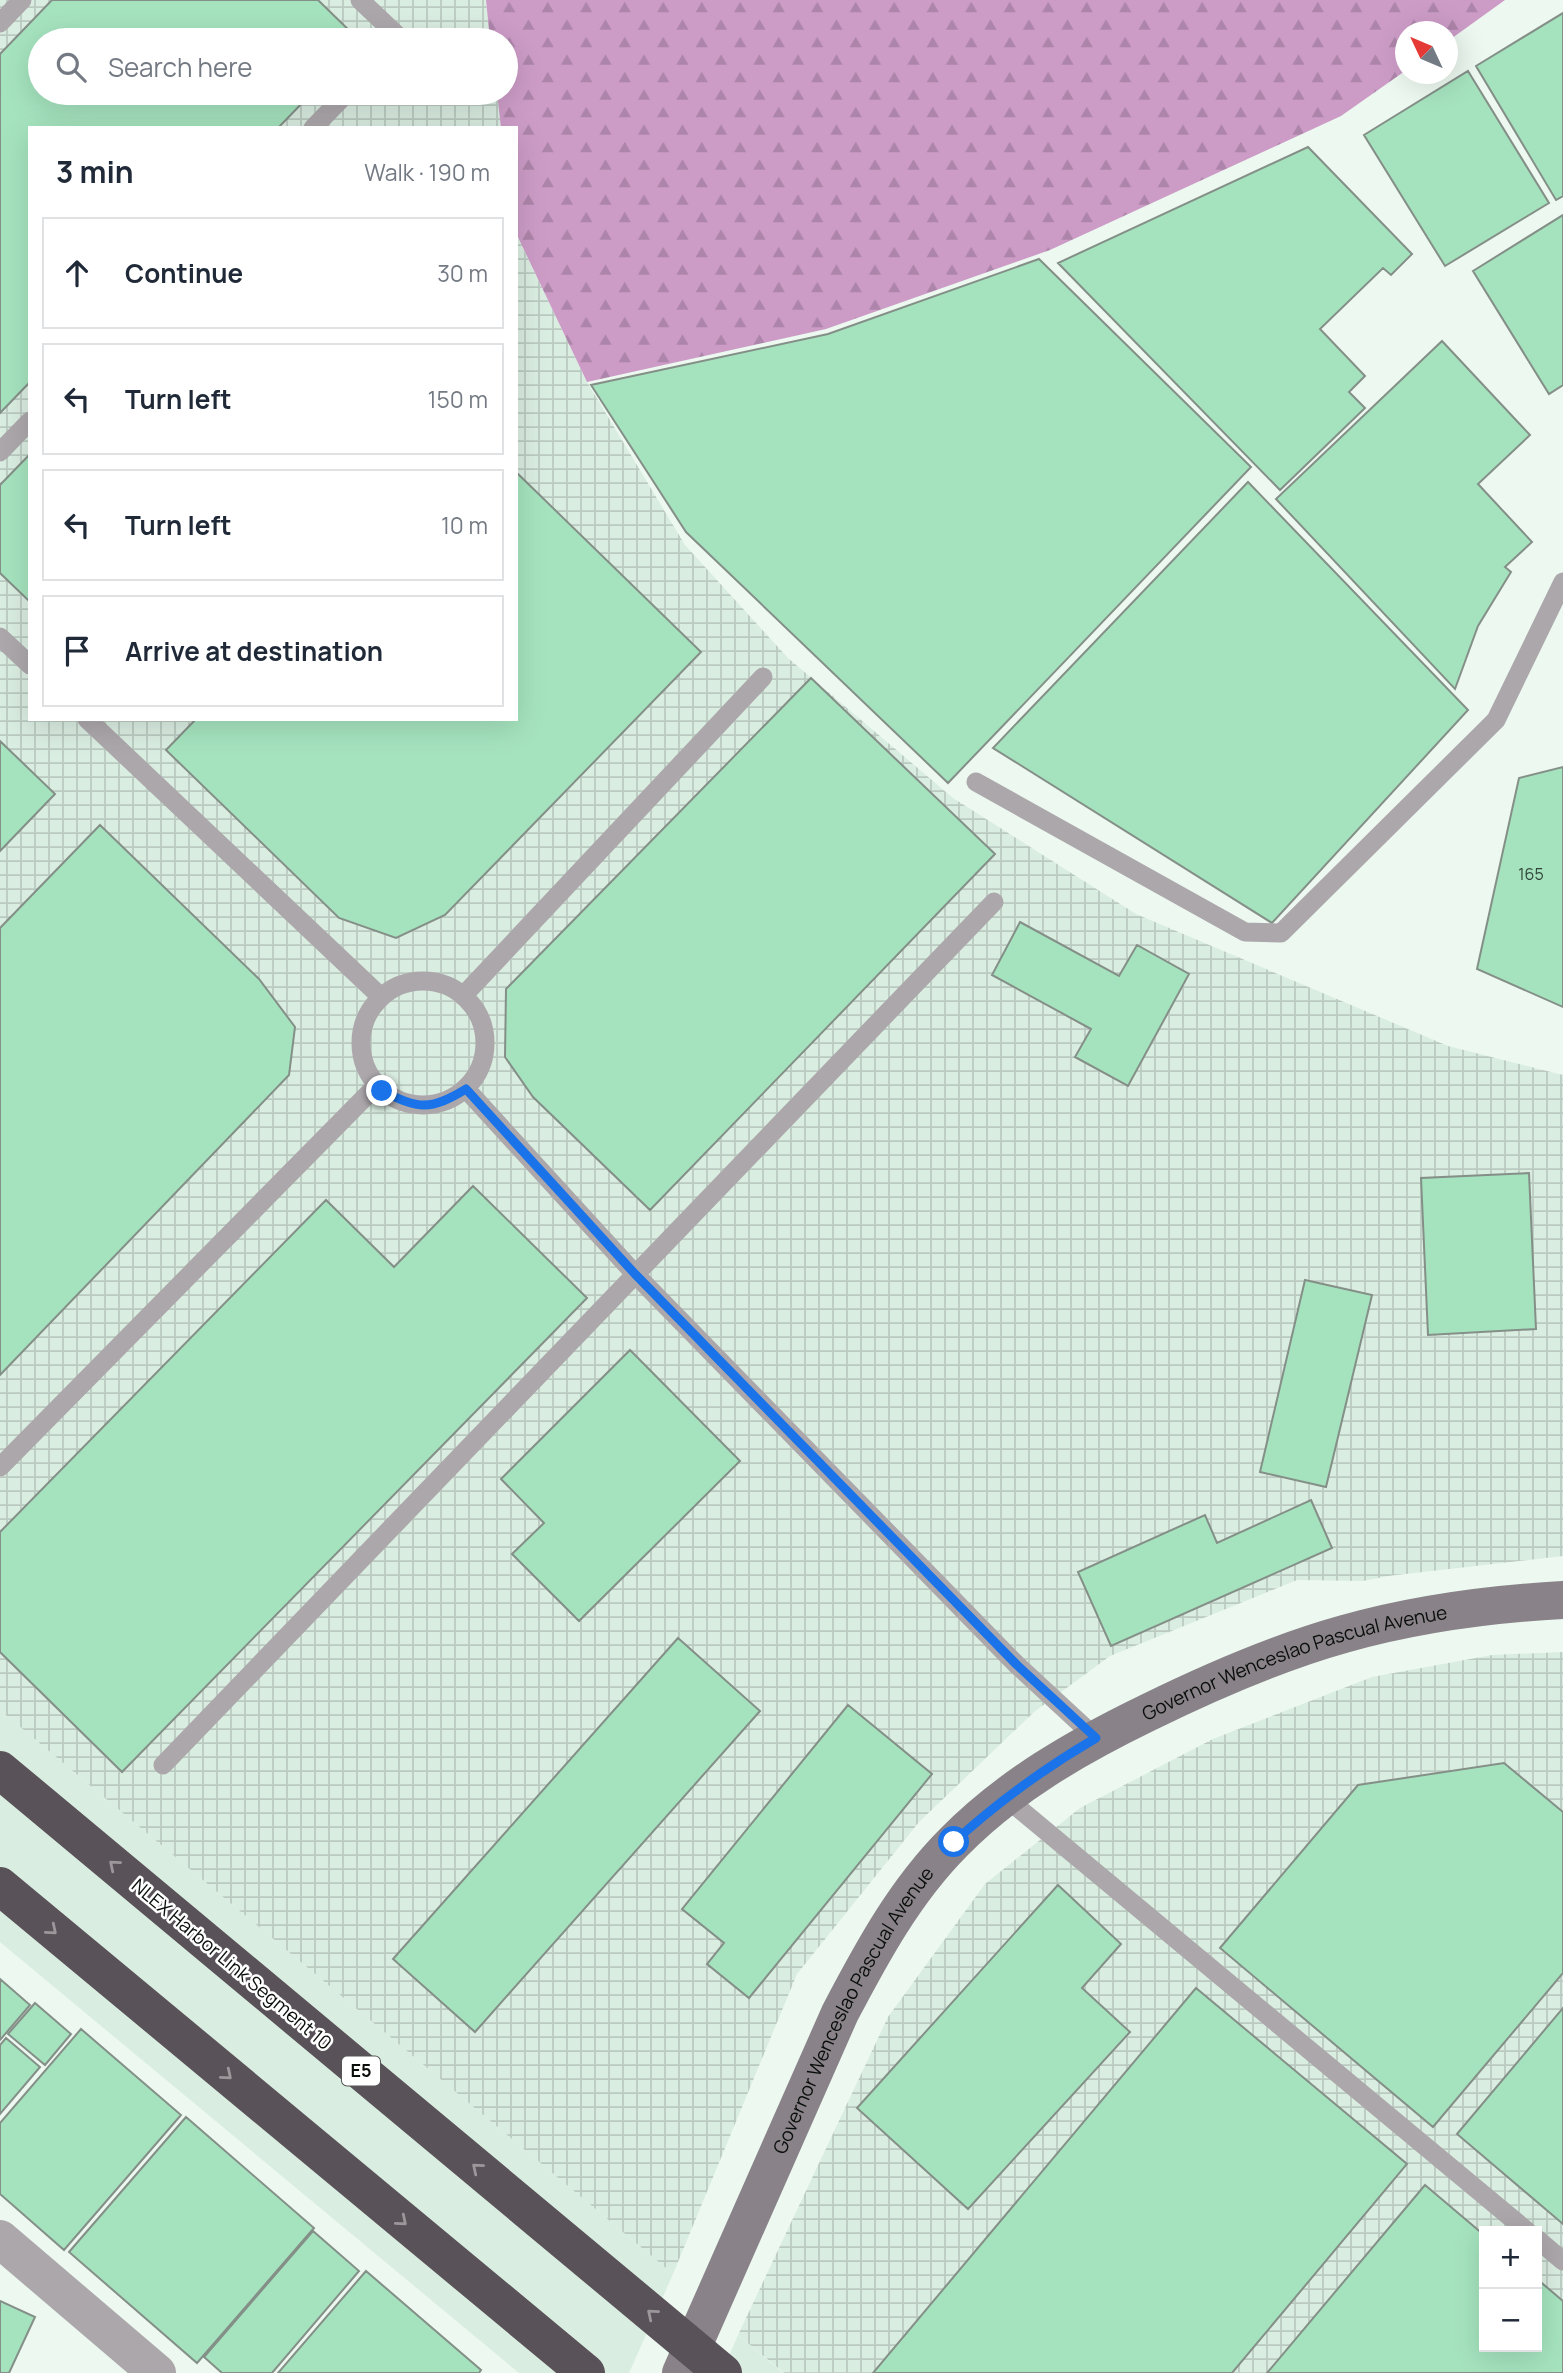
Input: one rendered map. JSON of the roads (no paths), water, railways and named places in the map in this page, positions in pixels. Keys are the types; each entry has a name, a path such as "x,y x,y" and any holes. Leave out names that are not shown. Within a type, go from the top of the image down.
{"highway":[{"name":"NLEX Harbor Link Segment 10","path":"0,1770 723,2373"},
{"path":"0,1886 586,2373"}],"main road":[{"name":"Governor Wenceslao Pascual Avenue","path":"681,2373 840,2013 867,1960 891,1921 925,1875 954,1842 1005,1797 1034,1775 1096,1738 1184,1694 1295,1650 1343,1634 1462,1609 1563,1600"}],"street":[{"path":"0,2239 147,2369"}],"lane":[{"path":"0,23 22,0"},
{"path":"360,0 389,28"},
{"path":"315,126 335,105"},
{"path":"0,452 28,423"},
{"path":"976,782 1245,932 1281,933 1496,720 1563,582"},
{"path":"0,636 28,663"},
{"path":"463,996 763,677"},
{"path":"90,721 380,996"},
{"path":"163,1765 994,902"},
{"path":"429,980 454,988 463,996 474,1006 485,1031 484,1060 466,1089 443,1103 411,1105 382,1091 365,1069 359,1044 365,1018 380,996 404,983 429,980"},
{"path":"0,1467 377,1085"},
{"path":"466,1089 635,1274 1017,1665 1096,1738"},
{"path":"1005,1797 1521,2226"},
{"path":"1542,2243 1563,2261"}]}
